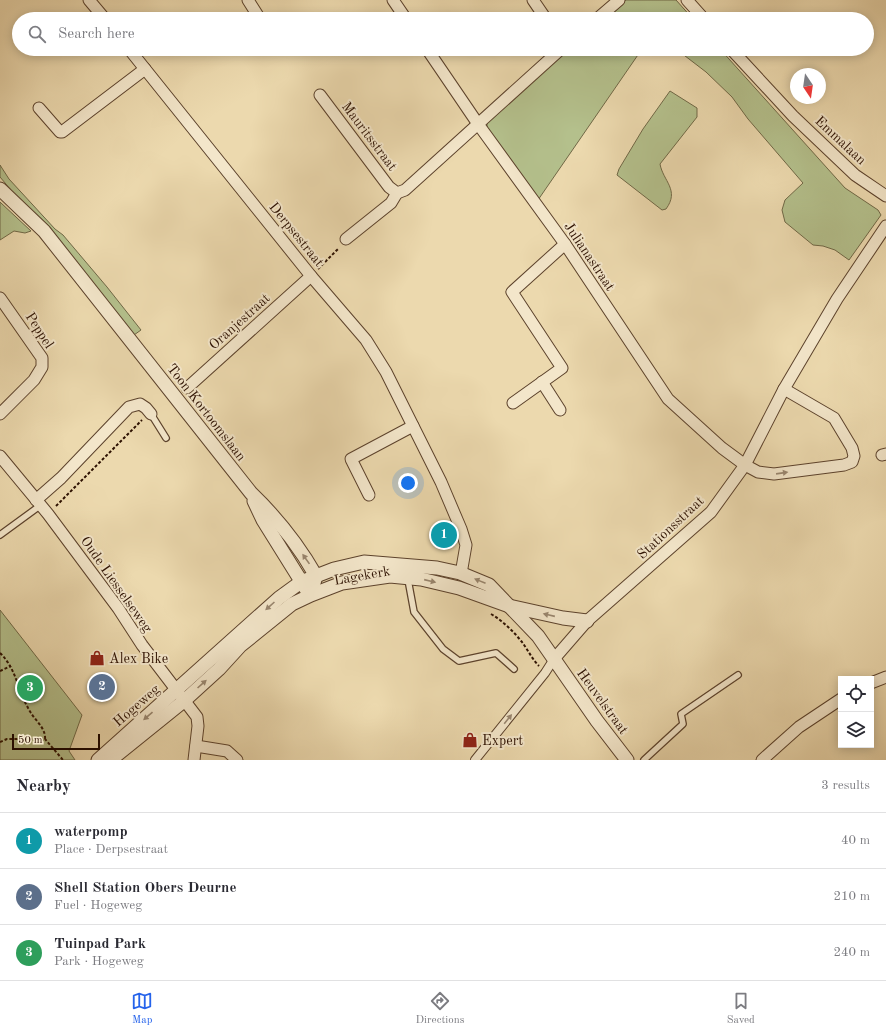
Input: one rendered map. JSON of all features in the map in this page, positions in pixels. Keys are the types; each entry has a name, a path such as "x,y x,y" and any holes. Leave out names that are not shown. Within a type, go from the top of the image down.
{"street":[{"path":"248,0 256,12"},
{"path":"393,0 401,12"},
{"path":"533,0 541,12"},
{"path":"605,12 619,0"},
{"path":"687,0 698,12"},
{"path":"94,1 101,12"},
{"name":"Derpsestraat","path":"135,56 311,276 366,340 386,372 441,482 461,529 466,545 460,573"},
{"name":"Julianastraat","path":"432,56 478,124 565,244 668,399 722,448 745,465 758,472 774,474 844,465 852,462 854,456 852,448 834,418 784,389"},
{"name":"Mauritsstraat","path":"346,239 391,203 397,193 405,190 554,56"},
{"name":"Emmalaan","path":"737,56 793,116 849,170 886,196"},
{"path":"39,108 60,132 62,132 145,69"},
{"name":"Mauritsstraat","path":"320,95 389,186 397,193"},
{"name":"Toon Kortoomslaan","path":"0,189 44,231 251,493 271,514 302,554 316,576"},
{"name":"Stationsstraat","path":"475,760 545,673 554,659 588,621 711,512 745,465 784,389 837,299 886,226"},
{"path":"513,403 562,368 512,292 565,244"},
{"name":"Oranjestraat","path":"187,388 311,276"},
{"name":"Peppel","path":"0,298 42,358 42,367 34,380 0,414"},
{"path":"542,382 560,410"},
{"path":"42,506 61,478 129,407 140,404 152,414"},
{"path":"369,495 351,459 413,426"},
{"name":"Oude Liesselseweg","path":"0,456 42,506 118,608 142,645 197,717 198,726 194,760"},
{"path":"251,493 263,520 301,582 311,595"},
{"name":"Lagekerk","path":"181,695 279,598 301,582 334,569 364,562 437,568 460,573 489,585 538,636 554,659"},
{"path":"311,595 316,576"},
{"name":"Lagekerk","path":"181,695 219,669 240,646 292,604 342,583 390,576 408,577 459,588 509,606"},
{"path":"509,606 562,618 588,621"},
{"name":"Heuvelstraat","path":"554,659 597,721 627,760"},
{"path":"874,682 886,677"},
{"name":"Hogeweg","path":"98,760 181,695"},
{"name":"Hogeweg","path":"110,760 181,695"},
{"path":"762,760 799,727 838,701"},
{"path":"196,746 227,751 237,760"}],"lane":[{"path":"152,414 166,438"},
{"path":"0,536 42,506"},
{"path":"408,577 408,585 414,612 443,649 459,661 496,653 514,669"},
{"path":"644,760 683,724 681,714 738,676"}],"path":[{"path":"311,276 344,244 346,239"},
{"path":"42,506 141,420 152,414"},
{"path":"489,612 523,643 532,658 545,673"},
{"path":"0,653 11,666 22,697 44,731 45,739 63,760"},
{"path":"0,671 11,666"},
{"path":"0,742 7,739 45,739"}],"green space":[{"path":"626,0 676,0 687,12 611,12"},
{"path":"558,56 637,56 538,200 487,128 487,122"},
{"path":"685,56 726,56 845,188 878,210 881,215 849,260 835,250 823,246 813,245 785,222 782,210 785,200 803,183 748,119 732,97 706,72"},
{"path":"670,91 697,108 697,117 660,164 671,191 670,202 666,209 662,210 617,175 619,169 643,129"},
{"path":"0,165 9,179 55,229 63,235 141,330 134,335 0,177"},
{"path":"0,202 31,231 25,233 14,231 0,240"},
{"path":"0,610 82,715 69,751 75,760 0,760"}],"place":[{"name":"waterpomp","path":"444,535"},
{"name":"Alex Bike","path":"97,658"},
{"name":"Shell Station Obers Deurne","path":"102,687"},
{"name":"Tuinpad Park","path":"30,688"},
{"name":"Expert","path":"470,740"}]}
